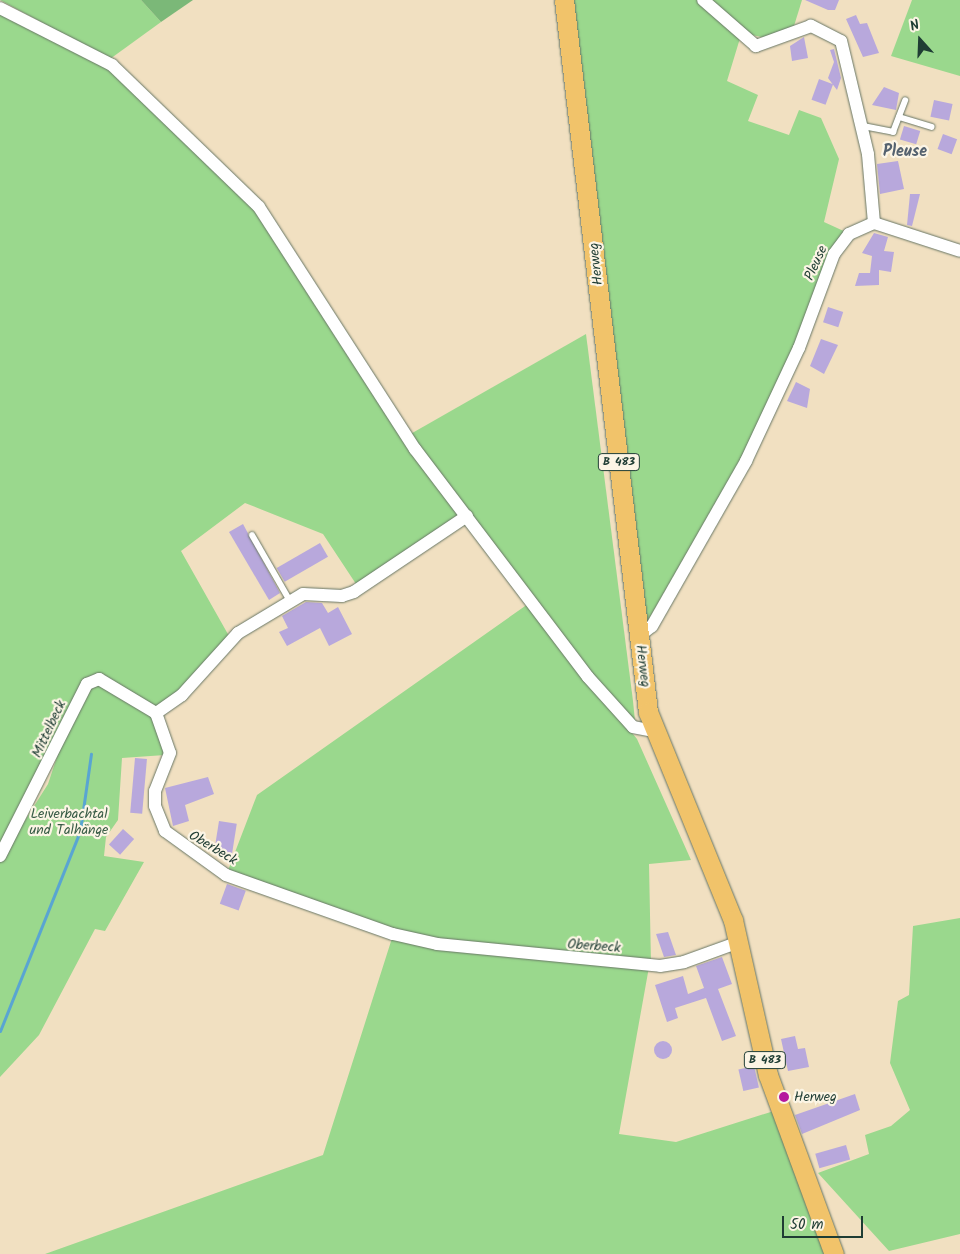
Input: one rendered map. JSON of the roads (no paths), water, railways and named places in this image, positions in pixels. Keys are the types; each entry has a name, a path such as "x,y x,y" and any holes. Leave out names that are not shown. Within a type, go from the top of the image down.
{"main road":[{"name":"Herweg","path":"564,0 639,636 653,731 724,892 739,942 768,1075 834,1254"}],"street":[{"path":"703,0 756,46 811,26 841,41 863,126 874,223 960,251"},
{"path":"0,8 74,43 117,69 259,207 404,434 614,708 633,727 653,731"},
{"name":"Pleuse","path":"639,636 652,626 746,461 799,348 834,254 849,234 874,223"},
{"path":"156,714 182,695 238,633 303,594 342,596 354,592 467,516"},
{"name":"Mittelbeck","path":"0,856 87,684 99,679 156,714"},
{"name":"Oberbeck","path":"156,714 170,754 155,791 159,822 174,842 226,875 393,934 477,950 660,966 739,942"}],"lane":[{"path":"863,126 893,132 905,100"},
{"path":"899,117 931,127"},
{"path":"252,535 290,601"}],"waterway":[{"path":"0,1031 80,831 91,754"}],"place":[{"name":"Herweg","path":"784,1097"}],"district":[{"name":"Pleuse","path":"905,152"}],"park label":[{"name":"Leiverbachtal und Talhänge","path":"69,822"}]}
